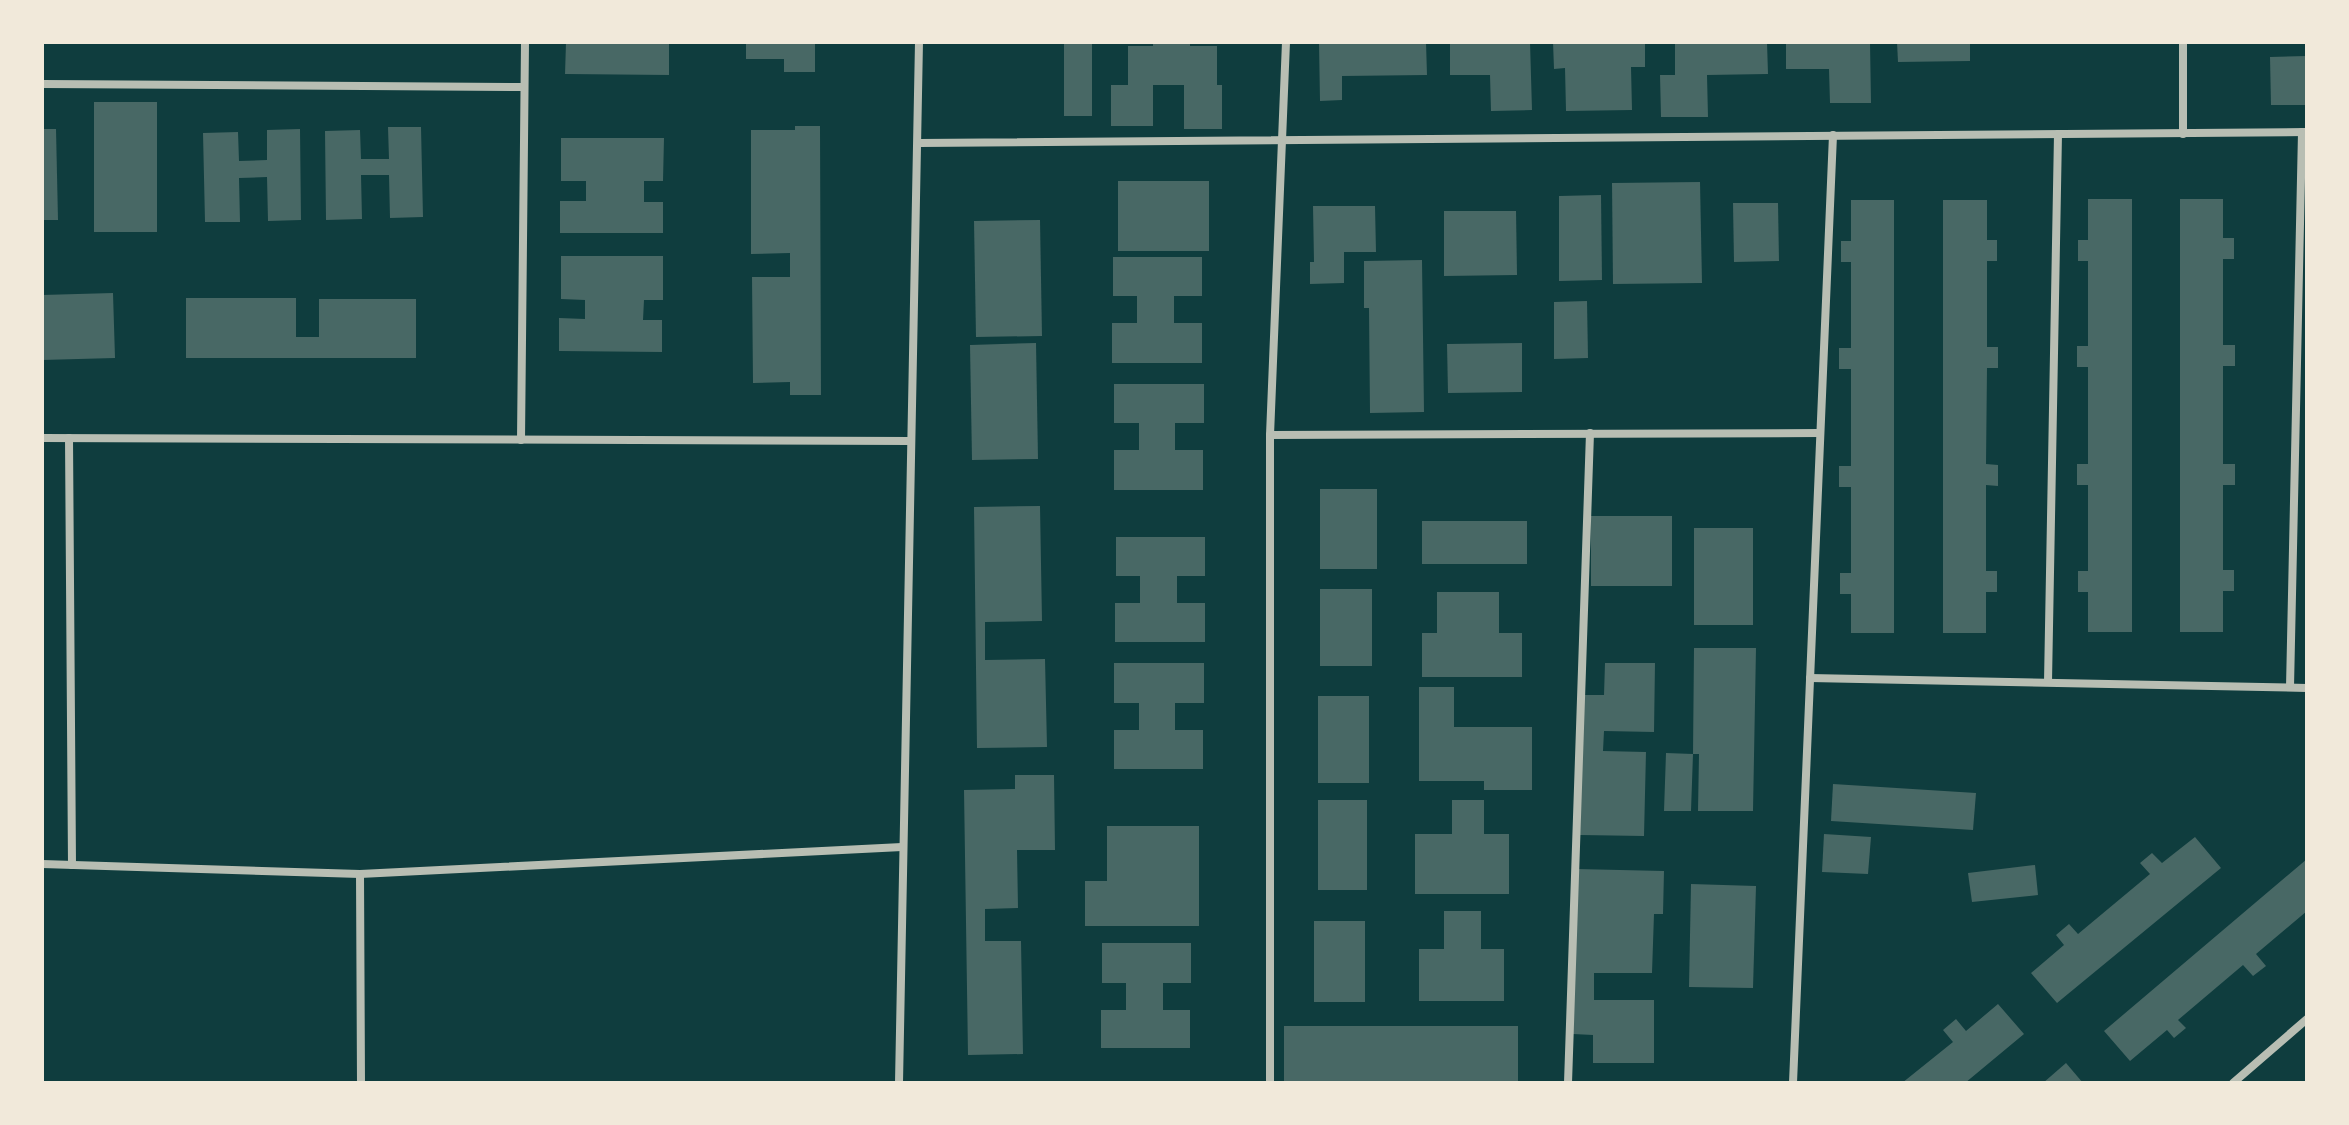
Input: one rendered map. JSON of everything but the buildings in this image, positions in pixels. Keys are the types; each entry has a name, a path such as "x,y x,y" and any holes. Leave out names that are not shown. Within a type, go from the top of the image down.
{"street":[{"path":"521,440 525,42"},
{"path":"899,1083 919,42"},
{"path":"1270,1083 1270,435 1286,42"},
{"path":"2183,42 2183,134"},
{"path":"42,84 523,87"},
{"path":"919,143 2305,132 2290,687"},
{"path":"2048,682 2058,134"},
{"path":"1793,1083 1833,135"},
{"path":"1568,1083 1590,433"},
{"path":"1270,435 1820,433"},
{"path":"42,438 911,441"},
{"path":"69,438 72,865"},
{"path":"1810,678 2307,688"},
{"path":"42,864 360,874 902,847"},
{"path":"360,874 361,1083"},
{"path":"2233,1083 2307,1019"}]}
